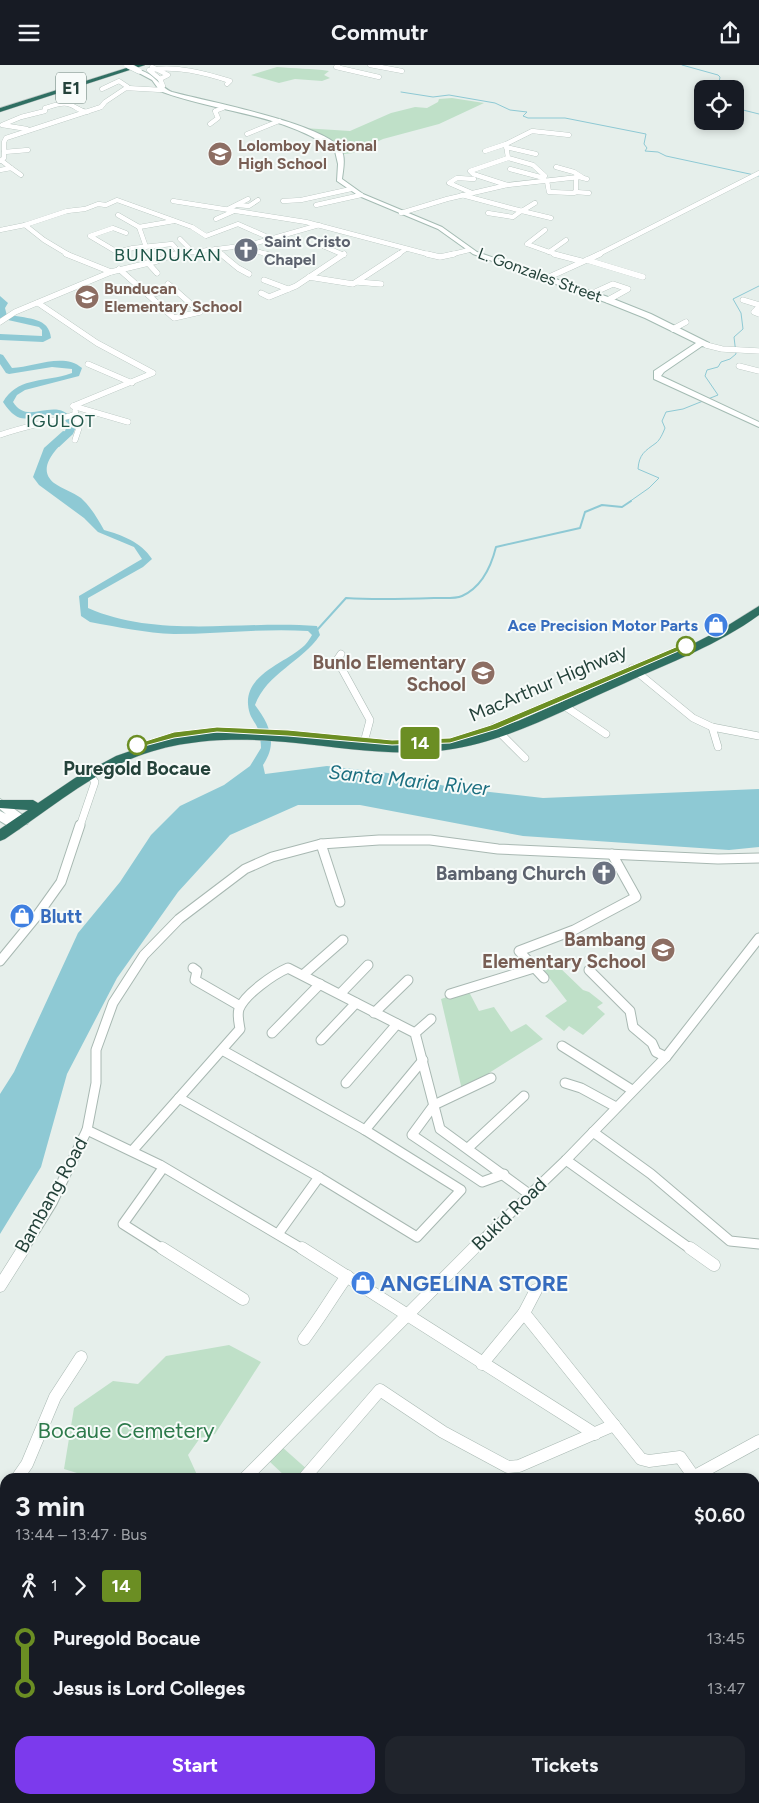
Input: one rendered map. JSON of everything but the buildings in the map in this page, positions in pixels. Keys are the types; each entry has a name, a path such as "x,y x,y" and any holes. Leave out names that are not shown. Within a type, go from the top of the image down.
{"highway":[{"name":"E1","path":"0,106 129,65"},
{"name":"E1","path":"0,110 140,68"},
{"name":"MacArthur Highway","path":"0,836 10,821 88,771 165,743 237,733 420,748 454,746 560,703 714,633 735,620 759,601"},
{"name":"MacArthur Highway","path":"635,670 721,637 759,610"},
{"name":"MacArthur Highway","path":"10,821 88,771"},
{"path":"0,804 33,805"}],"street":[{"name":"L. Gonzales Street","path":"129,65 140,68 154,79 161,89 224,108 289,123 336,147 340,155 339,180 361,195 450,234 469,250 591,293 703,344 730,350 759,351"},
{"path":"102,89 119,81 128,87 161,89 160,79 148,70 159,65 189,68 230,81 227,84"},
{"path":"338,65 336,67 379,77"},
{"path":"348,65 387,73"},
{"path":"370,65 403,69 396,65"},
{"path":"384,68 391,65"},
{"path":"152,67 168,75 160,79"},
{"path":"356,75 362,73"},
{"path":"366,78 372,75"},
{"path":"21,175 1,161 4,152 4,140 30,129 101,107 104,101 128,87"},
{"path":"1,125 21,117 45,111 45,108 67,104 70,104 78,111 88,112"},
{"path":"210,125 218,118 216,111 224,108"},
{"path":"247,134 279,121"},
{"path":"56,122 62,125"},
{"path":"45,130 72,123"},
{"path":"1,125 30,129"},
{"path":"485,151 506,145 527,132 569,135"},
{"path":"506,145 536,154"},
{"path":"506,145 509,153 508,158"},
{"path":"4,152 28,150"},
{"path":"507,185 470,172 508,158 546,168"},
{"path":"533,165 548,179 548,192 589,193"},
{"path":"0,170 11,168"},
{"path":"510,169 548,179"},
{"path":"555,169 562,179 562,193"},
{"path":"555,169 574,172 582,178"},
{"path":"546,278 584,261 759,173"},
{"path":"472,193 449,183 457,178 474,181"},
{"path":"402,213 462,195 507,185 548,179 582,178"},
{"path":"575,192 582,178"},
{"path":"532,182 532,188"},
{"path":"486,186 494,188"},
{"path":"283,201 351,189"},
{"path":"316,205 361,195"},
{"path":"462,195 494,205 551,218"},
{"path":"228,209 248,199"},
{"path":"89,201 106,205 118,201 146,209 199,230 206,236"},
{"path":"173,201 319,225 440,257 469,250"},
{"path":"238,205 249,206 258,201"},
{"path":"494,205 485,212 513,217 535,203"},
{"path":"0,230 25,225 67,211 98,204"},
{"path":"216,219 234,210"},
{"path":"118,215 139,227 174,221"},
{"path":"196,238 238,224 272,239"},
{"path":"25,225 41,239 92,266 110,272"},
{"path":"0,322 15,311 119,269 157,261 171,254 246,245 319,225"},
{"path":"139,227 146,247"},
{"path":"126,233 114,228 90,236 118,252 172,244 180,253"},
{"path":"545,230 527,243 537,249 643,277"},
{"path":"180,239 192,251"},
{"path":"549,252 566,240"},
{"path":"261,293 269,297 288,289 345,254 316,243"},
{"path":"246,245 253,250 276,257"},
{"path":"216,249 238,269 249,273"},
{"path":"309,277 351,285 406,249"},
{"path":"148,263 157,273"},
{"path":"119,269 174,318 200,311 168,284"},
{"path":"264,280 288,289"},
{"path":"357,282 381,284"},
{"path":"591,293 613,284 628,288 608,300"},
{"path":"149,295 174,289"},
{"path":"744,300 759,306 754,312 759,314"},
{"path":"38,303 97,343 153,373 73,407"},
{"path":"673,329 686,322"},
{"path":"703,344 662,375 669,381 759,423"},
{"path":"88,364 132,383"},
{"path":"739,366 759,371"},
{"path":"0,435 22,427 73,416 77,413 73,407"},
{"path":"73,407 128,422"},
{"path":"73,416 79,424 79,434 75,441"},
{"path":"341,655 337,660 370,720 364,743"},
{"path":"635,670 694,718 712,727 759,737"},
{"path":"560,703 606,734"},
{"path":"712,727 718,747"},
{"path":"496,729 525,758"},
{"path":"0,961 45,906 65,874 95,782 88,771"},
{"path":"0,804 10,821"},
{"name":"Bambang Road","path":"0,1286 52,1203 87,1130 96,1083 94,1062 99,1037 113,1003 144,955 180,919 245,869 272,857 321,844 345,841 430,840 498,849 718,859 759,858"},
{"path":"321,844 340,902"},
{"path":"544,977 519,951 574,930 636,897 612,854"},
{"name":"Bukid Road","path":"250,1473 407,1313 523,1189 566,1160 593,1132 611,1104 630,1089 705,1009 759,938"},
{"path":"303,975 343,940"},
{"path":"340,995 368,965"},
{"path":"193,968 197,972 194,979 240,1006"},
{"path":"450,994 534,968"},
{"path":"133,1150 240,1029 238,1014 240,1006 272,977 282,970 292,969 415,1033 440,1129 523,1189"},
{"path":"589,970 630,1011 633,1027 652,1043 661,1054"},
{"path":"374,1013 408,980"},
{"path":"272,1033 320,984"},
{"path":"321,1040 356,1003"},
{"path":"415,1033 431,1019"},
{"path":"346,1083 397,1024"},
{"path":"562,1046 630,1089"},
{"path":"179,1098 319,1177 416,1237 461,1190 433,1170 365,1130 222,1050"},
{"path":"365,1130 423,1060"},
{"path":"491,1078 434,1105 412,1135 482,1182 504,1174"},
{"path":"565,1083 581,1088 611,1104"},
{"path":"468,1148 524,1096"},
{"path":"87,1130 133,1150 278,1234 395,1305 482,1364 595,1434"},
{"path":"593,1132 652,1174 730,1241 759,1244"},
{"path":"433,1170 445,1157"},
{"path":"566,1160 714,1265"},
{"path":"163,1168 124,1224 243,1299"},
{"path":"278,1234 319,1177"},
{"path":"304,1339 326,1310 329,1302 347,1276"},
{"path":"482,1364 524,1313 536,1290"},
{"path":"524,1313 641,1459 649,1461 680,1457 691,1473"},
{"path":"21,1473 27,1464 54,1397 81,1357"},
{"path":"308,1473 380,1391 443,1432 508,1467 519,1466 614,1425"},
{"path":"701,1473 759,1441"}],"green space":[{"path":"277,67 329,71 324,75 330,78 322,81 295,79 279,83 251,75"},
{"path":"452,98 484,103 439,124 383,139 353,153 344,154 333,144 303,128 350,131 391,113 415,107 427,108 438,102 439,99"},
{"path":"557,965 583,990 589,992 603,1003 597,1007 605,1014 583,1035 569,1026 564,1031 545,1016 567,1001 544,971"},
{"path":"468,990 479,1011 494,1007 511,1032 526,1024 543,1039 462,1090 441,999"},
{"name":"Bocaue Cemetery","path":"229,1345 261,1362 215,1434 200,1438 188,1455 196,1473 77,1473 64,1469 74,1408 113,1381 138,1384 166,1356"},
{"path":"282,1447 309,1471 307,1473 282,1473 269,1461"}],"water":[{"name":"Santa Maria River","path":"63,431 73,433 51,457 47,470 49,477 57,485 81,498 94,513 104,530 137,544 152,559 143,567 88,598 88,608 115,617 143,623 172,626 317,626 320,635 313,644 268,684 260,694 255,705 265,720 270,734 270,749 263,765 265,774 327,766 388,773 454,788 543,798 759,789 759,847 729,850 523,836 360,805 298,805 230,835 178,892 117,978 67,1074 41,1167 0,1234 0,1094 14,1072 78,933 120,882 151,835 180,806 224,785 250,766 261,748 259,732 249,709 249,693 261,676 298,651 312,635 308,631 291,630 174,634 90,622 81,616 79,596 142,559 134,547 98,532 84,518 39,485 33,477 44,448"}],"waterway":[{"path":"682,65 718,75 720,80"},
{"path":"401,92 433,97 449,95 495,103 510,110 527,112 523,116 528,118 565,118 646,134 644,144 647,148 645,151 658,152 666,156 759,176"},
{"path":"744,110 759,114"},
{"path":"629,502 649,488 659,478 638,469 643,453 657,442 665,428 662,421 666,412 683,409 718,395 705,376 707,370 718,367 721,362 730,359 736,354 734,337 743,329 741,313 733,299 759,286"},
{"path":"0,299 4,303 1,308 3,316"},
{"path":"0,337 47,338 46,329 42,325 11,318"},
{"path":"0,357 9,371 52,364 69,365 77,368 76,374 69,377 21,388 14,393 8,402 14,411 23,416 59,413 73,422 69,432 55,445"},
{"path":"317,630 346,598 402,599 462,596 475,587 485,576 496,547 580,528 585,512 602,505 622,507 631,501"}],"bus line":[{"name":"14","path":"137,745 174,735 217,730 288,733 392,742 429,743 450,741 494,727 686,646"}],"place":[{"name":"Lolomboy National High School","path":"220,154"},
{"name":"Saint Cristo Chapel","path":"246,250"},
{"name":"Bunducan Elementary School","path":"87,297"},
{"name":"Ace Precision Motor Parts","path":"716,625"},
{"name":"Bunlo Elementary School","path":"483,673"},
{"name":"Puregold Bocaue","path":"137,745"},
{"name":"Bambang Church","path":"604,873"},
{"name":"Blutt","path":"22,916"},
{"name":"Bambang Elementary School","path":"663,950"},
{"name":"ANGELINA STORE","path":"363,1283"}],"district":[{"name":"BUNDUKAN","path":"168,255"},
{"name":"IGULOT","path":"61,421"}]}
